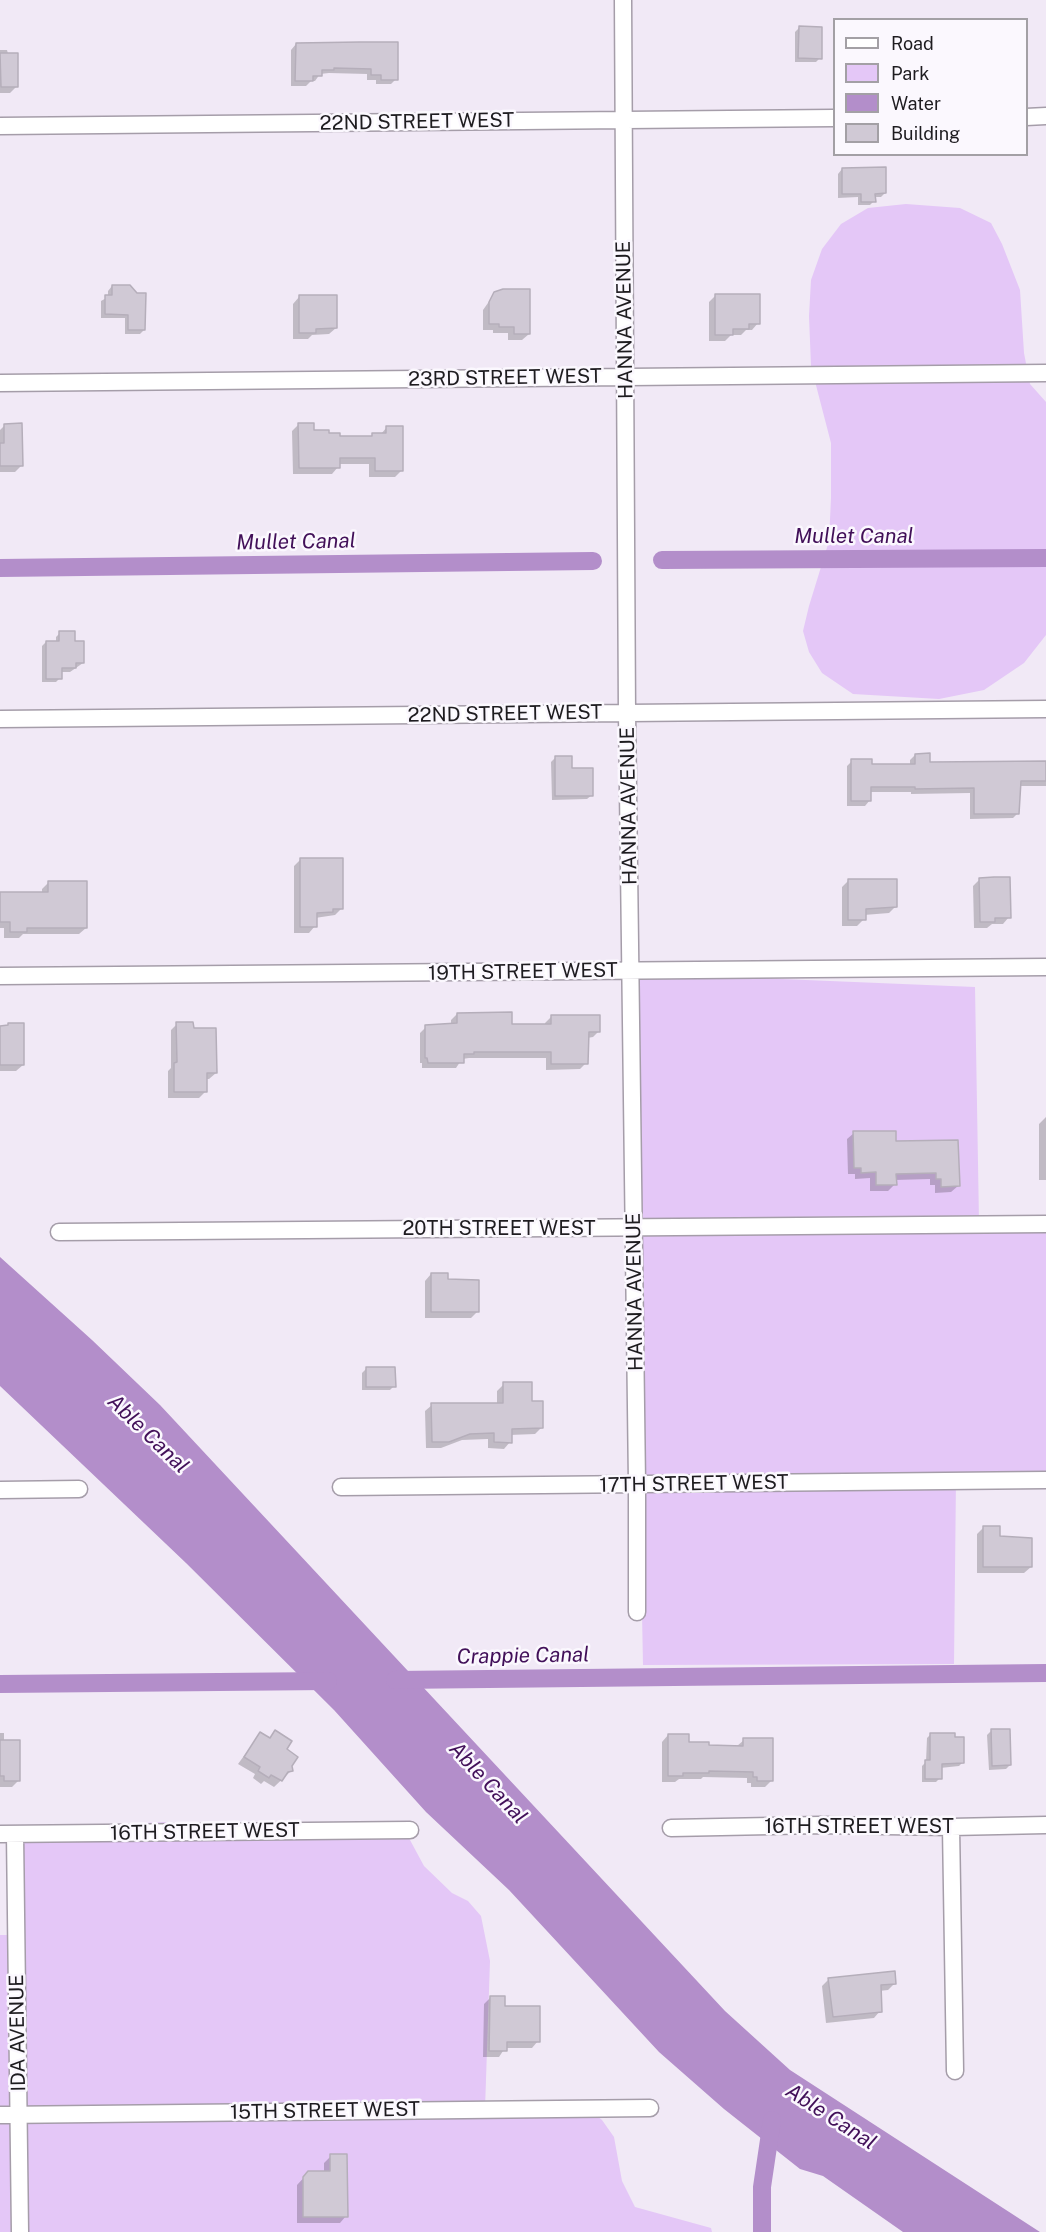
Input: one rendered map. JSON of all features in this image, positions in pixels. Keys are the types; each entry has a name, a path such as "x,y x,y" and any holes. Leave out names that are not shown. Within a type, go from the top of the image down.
{"street":[{"name":"HANNA AVENUE","path":"622,0 637,1612"},
{"path":"1028,117 1046,116"},
{"name":"22ND STREET WEST","path":"0,126 833,118"},
{"name":"23RD STREET WEST","path":"0,383 1046,373"},
{"name":"22ND STREET WEST","path":"0,719 1046,709"},
{"name":"19TH STREET WEST","path":"0,976 1046,967"},
{"name":"20TH STREET WEST","path":"59,1232 1046,1224"},
{"name":"17TH STREET WEST","path":"341,1487 1046,1480"},
{"path":"0,1490 79,1489"},
{"name":"16TH STREET WEST","path":"671,1828 820,1825 951,1827 1046,1825"},
{"path":"951,1827 955,2071"},
{"name":"16TH STREET WEST","path":"7,1834 410,1830"},
{"name":"IDA AVENUE","path":"7,1834 19,2115 20,2232"},
{"name":"15TH STREET WEST","path":"0,2115 650,2108"}],"green space":[{"path":"906,204 960,208 991,223 1020,290 1024,353 1030,384 1046,402 1046,635 1024,663 984,690 939,699 853,694 822,673 809,652 803,631 829,541 831,498 831,443 811,366 809,316 811,280 822,249 841,224 868,208"},
{"path":"637,973 975,987 979,1222 1046,1223 1046,1479 956,1479 954,1664 643,1665 637,1353"},
{"path":"166,1822 178,1827 403,1827 424,1866 452,1893 468,1901 481,1916 490,1961 485,2109 592,2112 602,2120 614,2137 622,2181 635,2207 711,2228 712,2232 0,2232 0,1935 15,1935 15,1828"}],"water":[{"name":"Able Canal","path":"0,1257 160,1405 725,2011 790,2070 1040,2232 903,2232 823,2176 800,2169 724,2109 659,2052 509,1890 426,1812 334,1710 186,1563 0,1386"}],"building":[{"path":"799,26 822,27 822,59 798,58"},
{"path":"398,42 398,80 381,80 381,75 371,75 371,69 334,68 334,70 322,70 322,76 313,76 313,81 295,81 296,43"},
{"path":"0,53 18,53 18,87 1,87"},
{"path":"886,167 886,193 875,194 876,202 861,202 861,194 842,194 842,168"},
{"path":"112,285 130,285 137,293 146,293 145,330 128,330 128,315 105,314 105,295 112,295"},
{"path":"503,289 530,289 530,334 514,334 514,327 489,324 489,302 494,292"},
{"path":"715,294 760,294 760,324 749,324 749,329 733,329 733,335 715,335"},
{"path":"299,295 337,295 337,328 316,329 316,333 299,333"},
{"path":"22,423 23,466 0,466 0,443 4,443 4,424"},
{"path":"298,423 314,423 314,430 329,430 329,433 340,433 340,436 372,436 372,433 386,433 386,426 403,426 403,471 375,471 375,458 340,458 340,468 299,468"},
{"path":"59,631 75,631 75,641 84,641 84,663 76,663 76,668 62,668 62,679 46,679 46,641 59,641"},
{"path":"930,753 930,762 1046,761 1046,781 1021,781 1019,814 974,814 974,788 871,787 871,801 851,801 851,759 872,759 872,764 915,764 915,754"},
{"path":"555,756 572,756 572,768 593,768 593,796 555,796"},
{"path":"300,858 343,858 343,909 317,913 317,927 300,927"},
{"path":"1010,877 1011,918 995,918 995,922 980,922 979,878"},
{"path":"848,879 897,879 897,907 866,909 866,920 848,920"},
{"path":"48,881 87,881 87,928 27,928 27,932 10,932 10,922 0,922 0,892 48,892"},
{"path":"512,1012 512,1024 551,1024 551,1015 600,1015 600,1032 589,1032 588,1064 551,1064 551,1052 474,1052 474,1054 464,1054 464,1063 428,1063 425,1058 425,1025 457,1023 457,1013"},
{"path":"176,1022 193,1022 194,1028 216,1028 217,1073 207,1073 207,1092 174,1092 174,1063 177,1062"},
{"path":"8,1023 24,1023 24,1065 0,1065 0,1026 8,1025"},
{"path":"853,1131 896,1131 896,1141 958,1140 960,1186 941,1187 941,1179 936,1179 936,1173 896,1174 897,1185 876,1185 876,1172 861,1173 861,1168 854,1168"},
{"path":"431,1273 448,1273 448,1279 479,1280 479,1312 431,1312"},
{"path":"366,1367 395,1367 396,1387 366,1387"},
{"path":"503,1382 532,1382 532,1401 543,1401 543,1428 512,1429 512,1443 494,1442 494,1433 470,1434 449,1442 432,1442 431,1403 503,1403"},
{"path":"983,1526 1000,1526 1000,1536 1032,1538 1032,1567 983,1567"},
{"path":"991,1729 1010,1729 1011,1765 992,1766"},
{"path":"275,1730 292,1741 287,1749 298,1757 292,1766 293,1771 288,1772 282,1781 271,1775 269,1778 258,1771 260,1767 244,1757 260,1732 270,1738"},
{"path":"930,1733 955,1733 955,1737 964,1737 964,1763 942,1764 942,1779 925,1779 925,1760 930,1760"},
{"path":"668,1734 689,1734 689,1742 709,1742 709,1745 743,1746 743,1738 773,1738 773,1781 757,1781 757,1777 753,1777 753,1772 709,1771 709,1773 683,1773 683,1776 668,1776"},
{"path":"0,1740 20,1740 20,1781 4,1781 4,1776 0,1776"},
{"path":"895,1971 896,1984 881,1985 882,2012 833,2017 828,1978"},
{"path":"490,1996 505,1996 505,2006 540,2006 540,2042 507,2042 507,2051 489,2051"},
{"path":"330,2154 347,2154 348,2217 303,2217 303,2177 308,2171 330,2171"}],"waterway":[{"name":"Mullet Canal","path":"662,560 1046,558"},
{"name":"Mullet Canal","path":"0,568 593,561"},
{"name":"Crappie Canal","path":"395,1680 1046,1673"},
{"name":"Crappie Canal","path":"0,1684 328,1681"},
{"path":"762,2232 762,2187 772,2120"}]}
